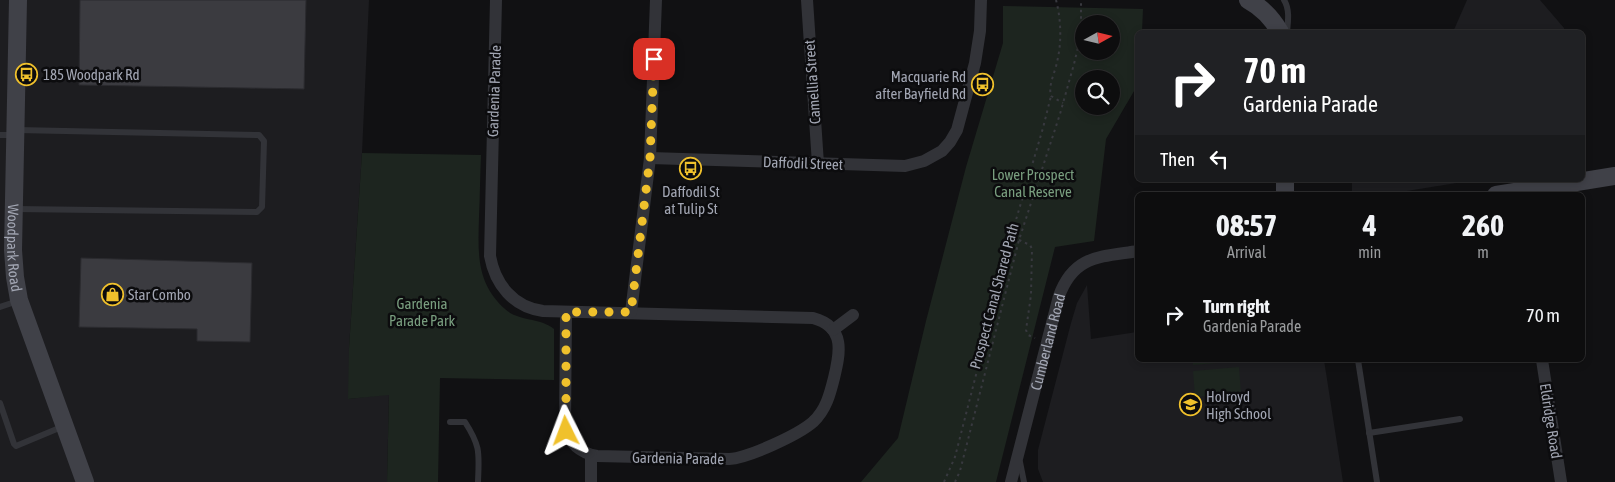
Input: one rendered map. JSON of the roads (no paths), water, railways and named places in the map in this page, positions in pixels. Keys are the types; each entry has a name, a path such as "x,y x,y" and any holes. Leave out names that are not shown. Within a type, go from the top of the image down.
{"street":[{"name":"Woodpark Road","path":"18,0 10,133 15,277 19,300 85,482"},
{"name":"Gardenia Parade","path":"496,0 490,256 492,266 508,295 522,305 536,310 813,318 825,323 833,330 839,341 840,354 830,394 824,408 817,418 799,432 738,458 602,457 591,455"},
{"path":"631,312 650,158 656,0"},
{"name":"Camellia Street","path":"807,0 818,164"},
{"name":"Daffodil Street","path":"650,158 818,164 912,165 930,158 942,151 957,130 974,72 978,47 981,0"},
{"path":"1248,0 1264,10 1279,30"},
{"path":"1585,181 1615,176"},
{"path":"1522,192 1580,182"},
{"name":"Cumberland Road","path":"1011,482 1059,296 1065,282 1083,262 1090,259 1135,252"},
{"path":"566,312 565,426 573,443 585,453 591,455 591,482"},
{"path":"833,330 853,315"},
{"name":"Eldridge Road","path":"1542,362 1561,482"}],"lane":[{"path":"1284,0 1288,9 1287,30"},
{"path":"10,133 258,135 264,141 262,207 257,212 14,208"},
{"path":"0,307 19,300"},
{"path":"1358,362 1377,482"},
{"path":"0,403 16,446 64,426"},
{"path":"1369,433 1460,419"},
{"path":"450,422 465,422 475,438 479,451 478,482"},
{"path":"1020,448 1020,467 1024,482"}],"place":[{"name":"185 Woodpark Rd","path":"27,74"},
{"name":"Macquarie Rd after Bayfield Rd","path":"982,85"},
{"name":"Daffodil St at Tulip St","path":"691,168"},
{"name":"Star Combo","path":"112,294"},
{"name":"Holroyd High School","path":"1190,405"}],"park label":[{"name":"Lower Prospect Canal Reserve","path":"1033,182"},
{"name":"Gardenia Parade Park","path":"422,312"}]}
